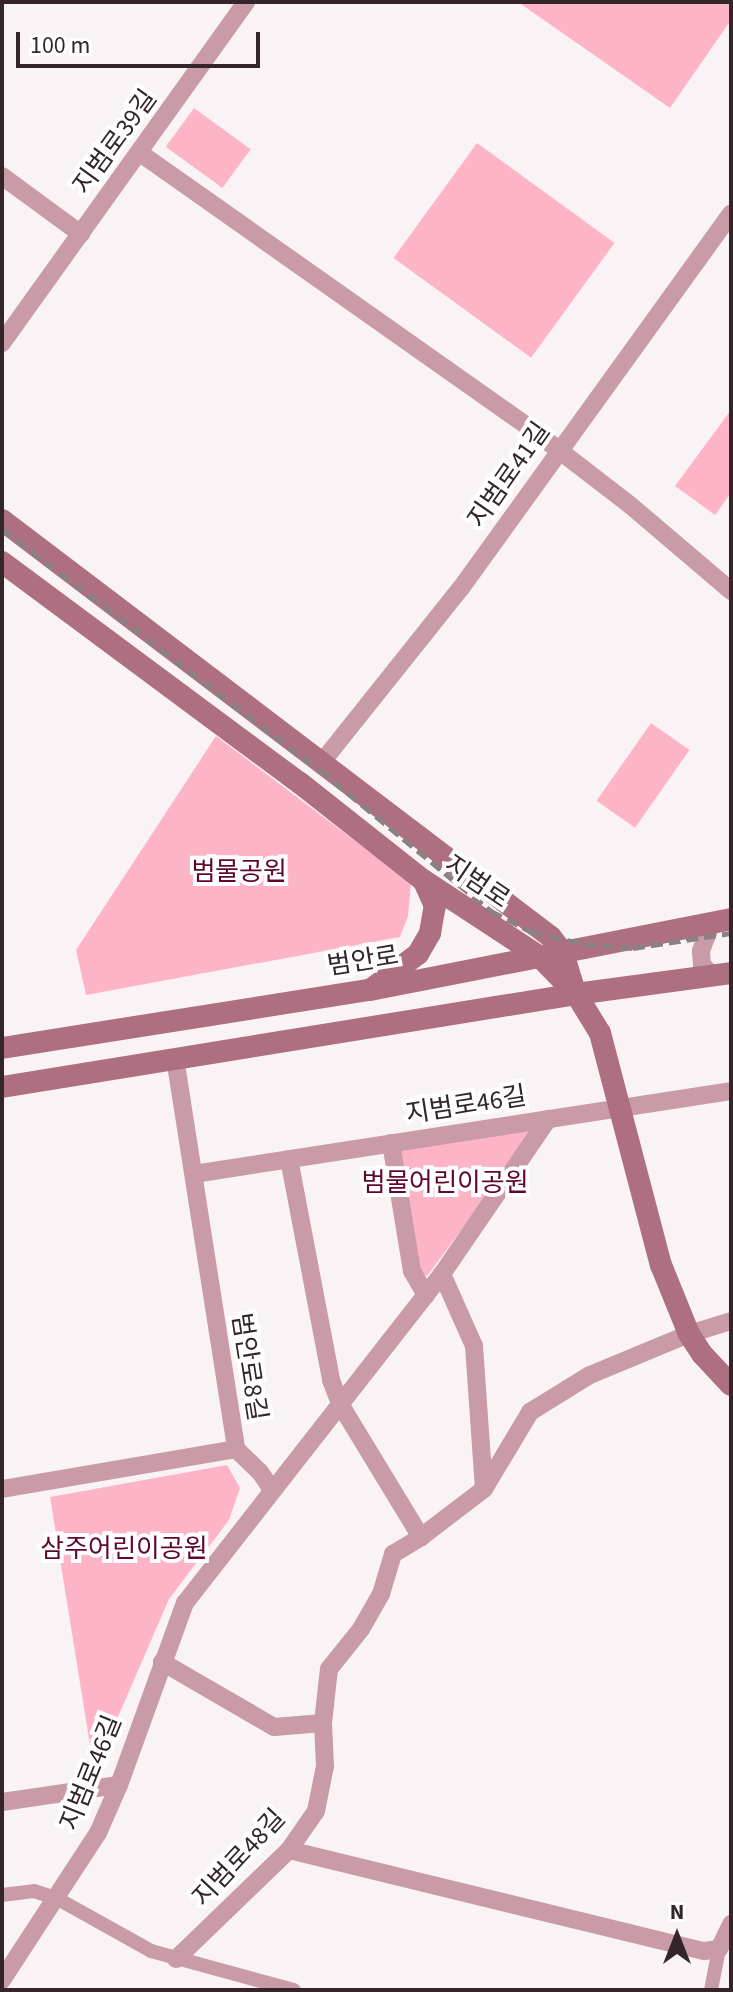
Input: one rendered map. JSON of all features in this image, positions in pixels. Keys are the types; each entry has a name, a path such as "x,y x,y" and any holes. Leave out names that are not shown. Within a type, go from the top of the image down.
{"main road":[{"path":"2,520 551,937 563,953 576,994"},
{"name":"지범로","path":"2,562 300,783 423,880 540,957 576,994 600,1033 623,1109 661,1265 689,1334 731,1385"},
{"path":"370,990 418,954 430,933 435,906 423,880"},
{"name":"범안로","path":"2,1048 370,990 722,920"},
{"path":"2,1087 576,994 722,975"}],"street":[{"name":"지범로39길","path":"3,340 246,2"},
{"path":"140,153 558,450 630,505 731,591"},
{"name":"지범로39길","path":"3,178 81,234"},
{"name":"지범로41길","path":"322,762 461,588 731,213"},
{"path":"722,920 701,951 702,965 722,975"},
{"name":"범안로8길","path":"2,1489 236,1449 175,1058"},
{"name":"지범로46길","path":"194,1174 731,1091"},
{"name":"지범로46길","path":"2,1980 58,1899 98,1833 119,1785 185,1603 442,1274 548,1119"},
{"name":"지범로46길","path":"391,1143 412,1271 426,1295"},
{"path":"289,1159 331,1380 340,1404 421,1537"},
{"path":"442,1274 474,1346 484,1489"},
{"name":"지범로48길","path":"176,1959 289,1850 316,1811 325,1766 323,1723 329,1669 361,1629 381,1594 393,1554 421,1537 484,1489 530,1412 590,1375 689,1334 731,1321"},
{"path":"236,1449 260,1472 272,1490"},
{"path":"162,1662 274,1727 323,1723"},
{"path":"2,1802 119,1785"},
{"path":"289,1850 704,1951 719,1949"},
{"path":"2,1895 34,1891 58,1899 151,1951 294,1990"},
{"path":"711,1990 719,1949 731,1924"}],"green space":[{"path":"518,2 726,2 731,6 731,20 670,108"},
{"path":"194,108 251,149 222,188 166,147"},
{"path":"477,143 615,243 531,358 394,258"},
{"path":"731,410 731,493 715,515 675,486"},
{"path":"651,723 690,750 635,828 597,801"},
{"name":"범물공원","path":"216,736 411,883 408,916 400,937 86,995 76,950"},
{"name":"범물어린이공원","path":"540,1124 427,1276 417,1273 396,1147"},
{"name":"삼주어린이공원","path":"227,1465 240,1488 229,1520 169,1599 108,1740 90,1745 50,1497"}],"railway":[{"path":"2,529 320,770 491,911 532,932 584,944 633,948 731,933"}]}
